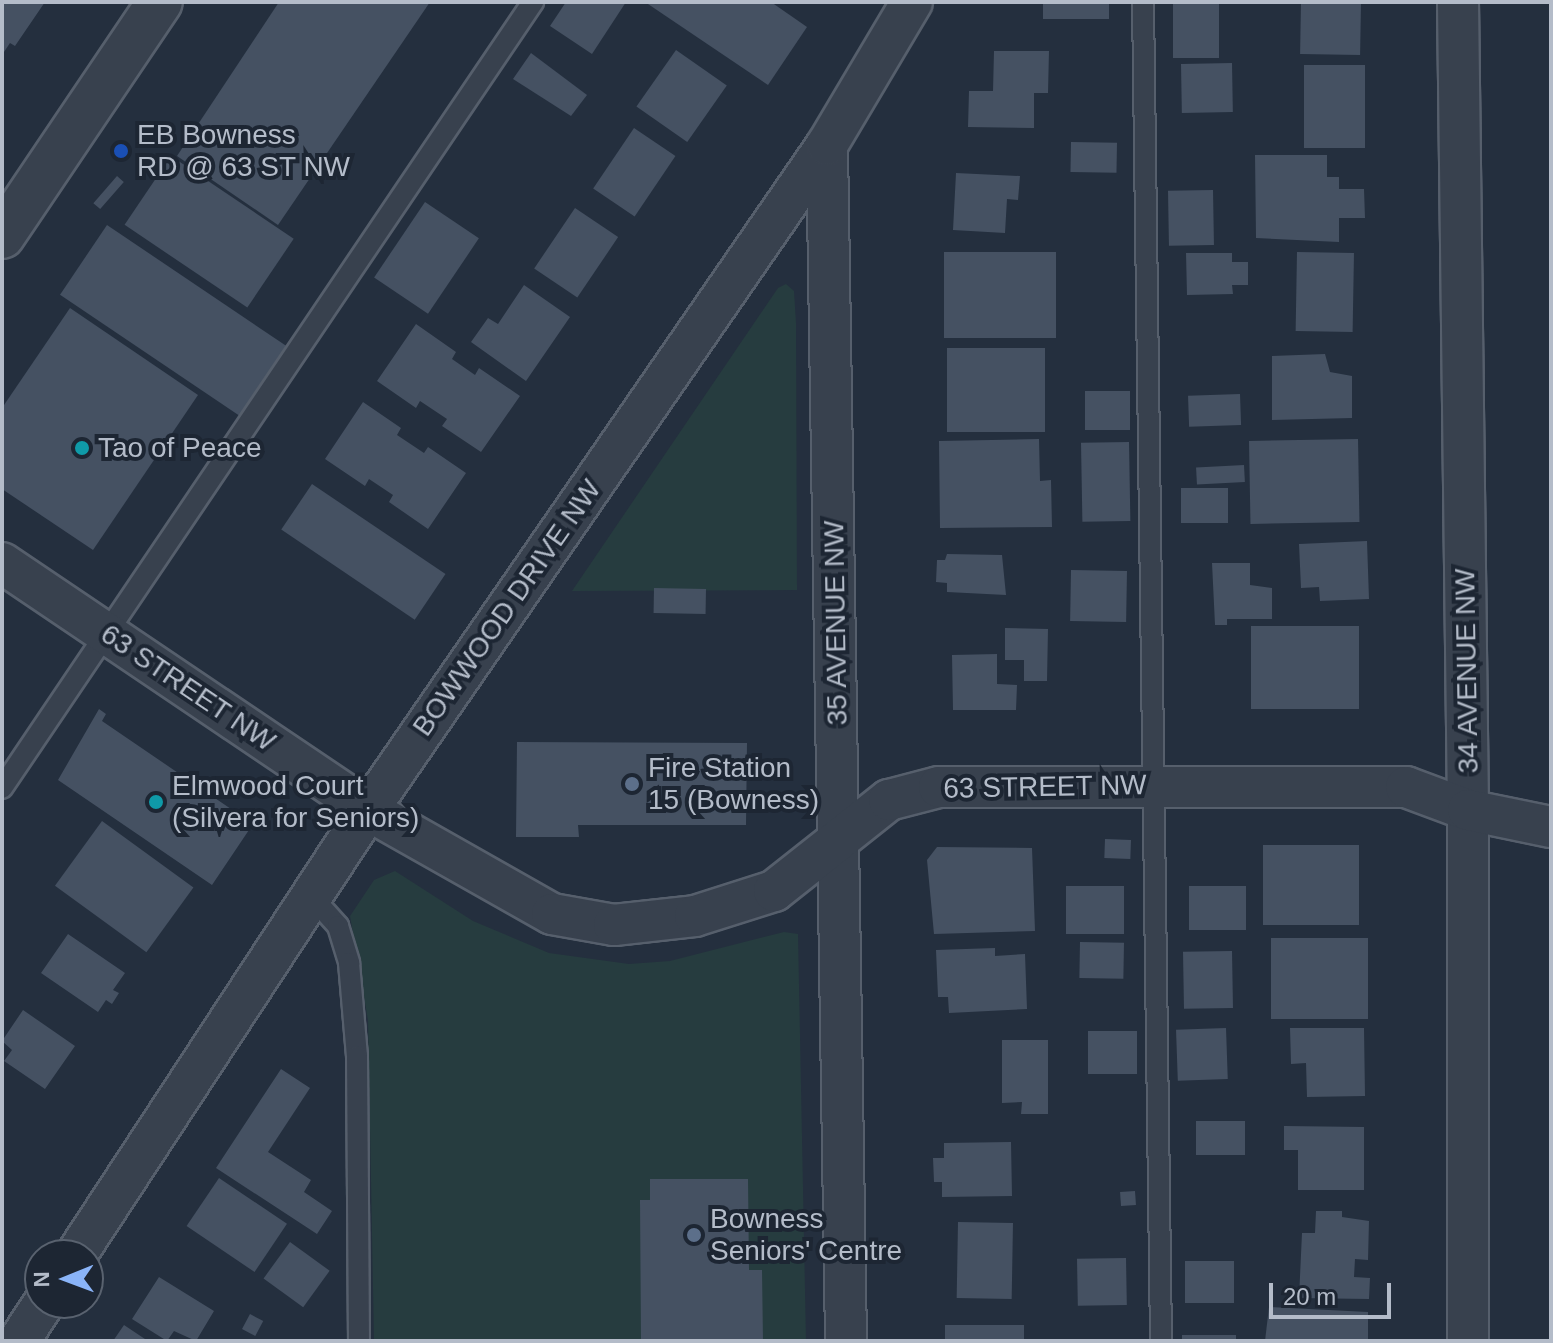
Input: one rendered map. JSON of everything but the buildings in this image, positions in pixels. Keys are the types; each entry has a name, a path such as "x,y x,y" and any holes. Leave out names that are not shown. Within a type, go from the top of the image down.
{"street":[{"path":"2,236 160,2"},
{"name":"34 AVENUE NW","path":"1458,2 1468,810 1468,1341"},
{"name":"BOWWOOD DRIVE NW","path":"87,1239 368,810 827,145 902,5"},
{"name":"35 AVENUE NW","path":"827,145 846,1341"},
{"name":"63 STREET NW","path":"2,563 368,810 552,914 614,925 695,916 774,891 889,800 939,787 1406,787 1468,810 1551,827"},
{"path":"19,1341 33,1319"}],"lane":[{"path":"2,788 533,2"},
{"path":"1143,2 1156,785 1161,1341"},
{"path":"312,897 338,926 349,963 357,1056 359,1341"}],"green space":[{"path":"786,284 794,291 796,323 797,590 572,591 778,288"},
{"path":"395,871 473,921 549,953 629,964 670,961 784,932 798,934 806,1341 374,1341 368,1020 350,916 374,880"}],"place":[{"name":"EB Bowness RD @ 63 ST NW","path":"121,151"},
{"name":"Tao of Peace","path":"82,448"},
{"name":"Fire Station 15 (Bowness)","path":"632,784"},
{"name":"Elmwood Court (Silvera for Seniors)","path":"156,802"},
{"name":"Bowness Seniors' Centre","path":"694,1235"}]}
